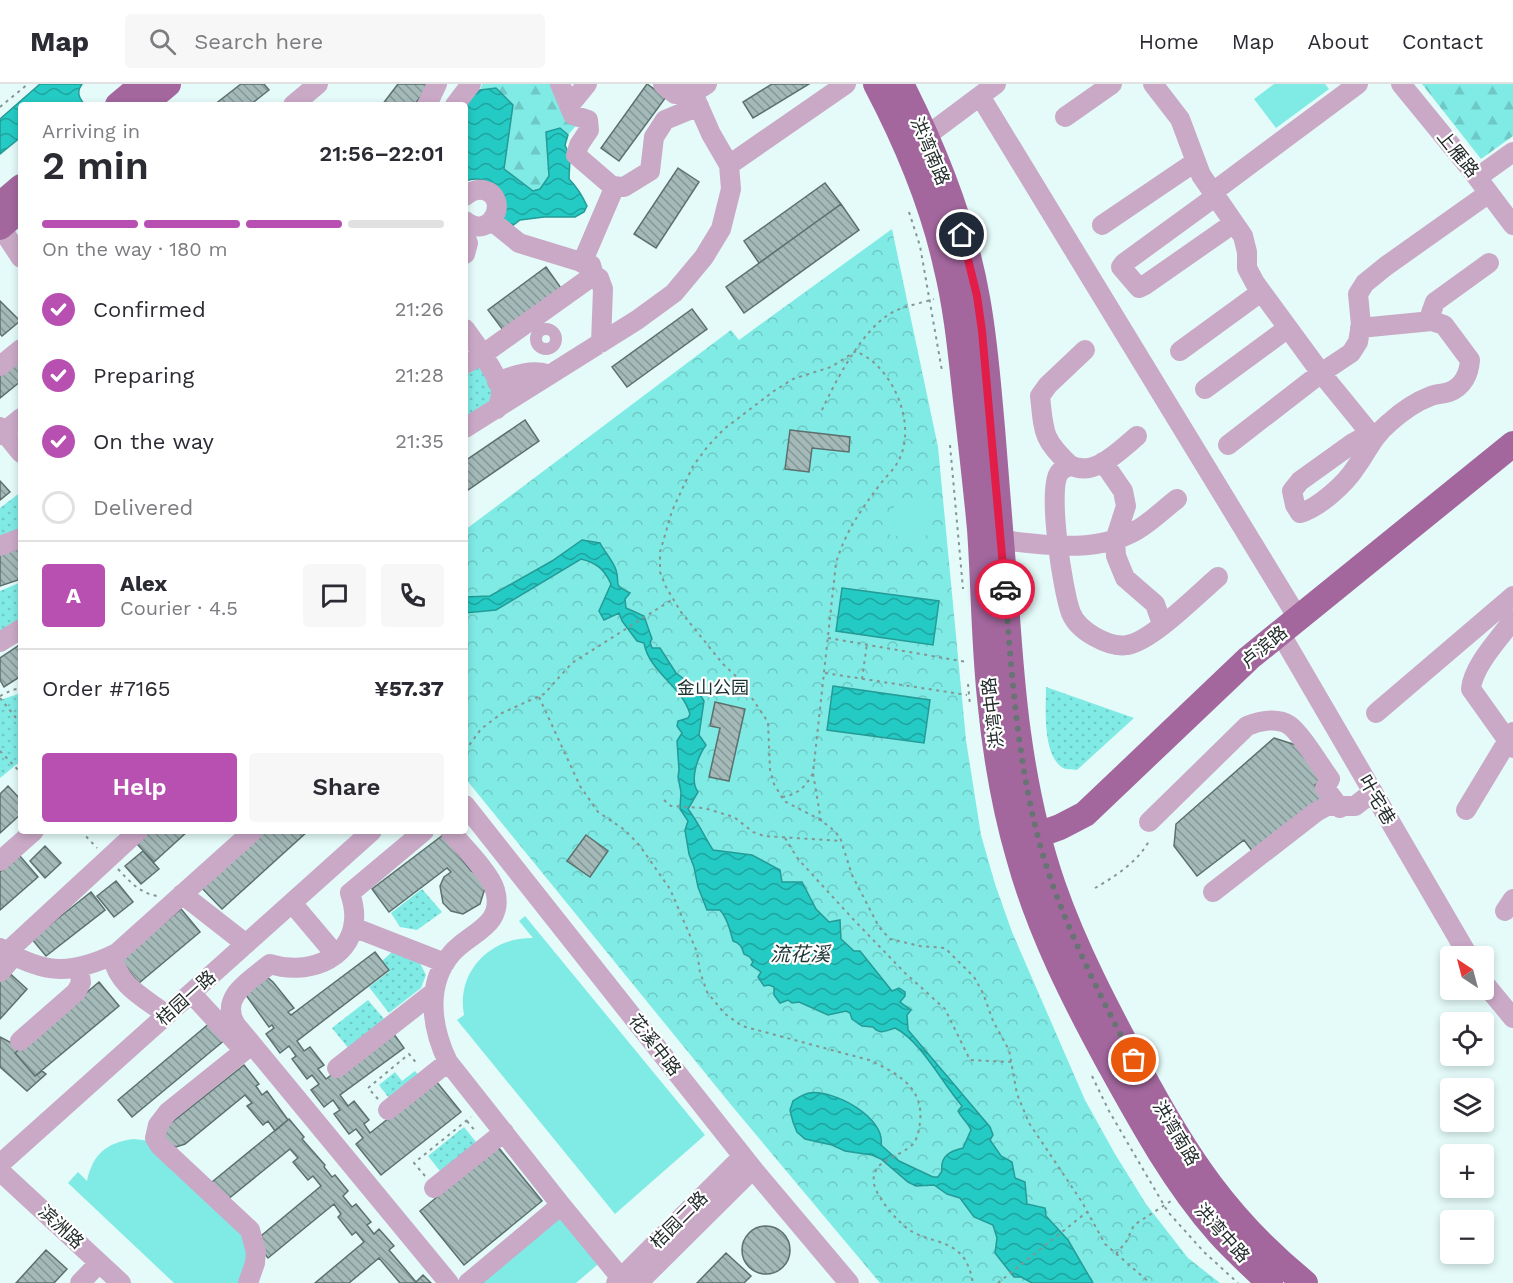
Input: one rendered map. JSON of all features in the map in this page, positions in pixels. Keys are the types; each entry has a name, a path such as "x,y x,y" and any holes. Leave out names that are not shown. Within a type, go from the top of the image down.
{"main road":[{"path":"122,102 143,84"},
{"path":"147,102 168,84"},
{"name":"洪湾中路","path":"876,84 906,144 930,209 947,267 960,342 980,529 987,665 998,756 1029,846 1054,953 1075,998 1140,1118 1187,1192 1220,1234 1270,1283"},
{"name":"洪湾南路","path":"900,84 925,137 955,212 977,296 986,364 1011,675 1029,846 1053,884 1087,967 1172,1131 1233,1215 1251,1235 1305,1283"},
{"path":"0,205 18,190"},
{"path":"0,227 18,212"},
{"name":"卢滨路","path":"1029,846 1085,814 1249,658 1513,444"},
{"path":"1029,846 1076,835 1104,817 1237,688 1286,644 1513,464"}],"street":[{"path":"428,102 437,84"},
{"path":"457,102 471,84"},
{"path":"560,84 573,115 588,120 589,130 579,145 576,155 612,186 624,187 650,171 654,137 665,120 697,92"},
{"path":"569,106 587,84"},
{"path":"663,84 675,94 697,92"},
{"path":"729,165 846,84"},
{"path":"1065,117 1112,84"},
{"path":"1153,84 1180,119 1201,175 1243,236 1247,252 1247,268 1261,291 1321,373 1374,438 1411,405 1432,395 1449,392 1461,384 1469,372 1470,360 1444,325 1432,321 1360,328"},
{"path":"1234,223 1139,288 1121,267 1358,84"},
{"name":"上雁路","path":"1401,84 1513,225"},
{"path":"925,137 988,90 1298,618"},
{"path":"468,426 637,321 674,293 704,256 721,229 731,189 729,165 711,134 697,92"},
{"path":"1228,445 1321,373 1351,353 1358,342 1359,294 1365,283 1483,185 1513,152"},
{"path":"1102,225 1195,162"},
{"path":"474,360 541,332 588,269 615,186"},
{"path":"468,194 476,190 487,191 497,205 492,221 482,226 468,226"},
{"path":"492,221 519,243 588,269 599,278 603,289 601,343"},
{"path":"0,227 18,254"},
{"path":"0,241 18,261"},
{"path":"1432,321 1431,313 1435,302 1489,263"},
{"path":"1180,351 1261,291"},
{"path":"1205,389 1288,328"},
{"path":"541,332 557,371"},
{"path":"468,339 474,360 501,388 501,398 497,408"},
{"path":"1085,350 1048,385 1040,396 1045,435 1054,450 1077,469 1096,466 1137,436"},
{"path":"0,366 18,351"},
{"path":"497,382 514,376 557,371"},
{"path":"18,420 1,431 18,450"},
{"path":"1103,462 1123,490 1126,506 1116,540 1116,556 1125,578 1155,604 1162,624"},
{"path":"1070,465 1059,473 1056,482 1055,523 1071,614 1082,631 1108,642 1127,645 1146,637 1218,577"},
{"path":"1001,540 1058,546 1116,540 1138,529 1177,499"},
{"path":"0,546 18,539"},
{"path":"1376,713 1513,596"},
{"path":"1466,810 1511,740 1471,689 1472,679 1479,666 1513,620"},
{"path":"0,642 18,632"},
{"name":"叶宅巷","path":"1286,644 1462,946"},
{"path":"1149,822 1247,726 1259,721 1276,721 1289,725 1330,779 1325,788 1340,807"},
{"path":"1212,892 1316,812 1327,806 1355,806 1373,792"},
{"name":"花溪中路","path":"468,809 748,1163 849,1283"},
{"path":"0,861 31,834"},
{"path":"0,972 7,952 135,834"},
{"name":"桔园一路","path":"0,1164 369,834"},
{"path":"420,834 350,893 354,910 353,927 350,938 335,954 321,963 303,969 270,964 235,993 230,1005 231,1018 448,1283"},
{"path":"452,834 489,879 495,892 496,902 493,918 461,944 445,963 434,992 435,1026 447,1062 625,1281"},
{"path":"7,952 39,966 55,969 91,965 112,955 181,895 238,839"},
{"path":"181,895 246,944"},
{"path":"292,903 335,954"},
{"path":"353,927 445,963"},
{"path":"112,955 114,969 126,985 166,1015"},
{"path":"20,1041 76,992 81,983 79,967"},
{"path":"337,1068 434,992"},
{"path":"191,993 244,1051 434,1283"},
{"path":"1494,995 1513,1018"},
{"path":"244,1051 168,1112 158,1125 155,1138 160,1146 250,1230 256,1252 248,1283"},
{"path":"388,1110 447,1062"},
{"path":"434,1188 504,1132"},
{"name":"桔园二路","path":"625,1281 748,1163"},
{"name":"滨洲路","path":"0,1171 121,1283"},
{"path":"468,1283 561,1205"},
{"path":"80,1283 99,1263"}],"path":[{"path":"0,107 28,84"},
{"path":"822,410 856,351 874,327 893,312 929,301"},
{"path":"856,351 831,367 793,379 774,391 724,429 708,446 693,466 672,511 660,552 660,572 681,612 744,686 768,722 770,770 783,801 830,826 840,837 852,875 879,927 890,939 920,946 945,948 974,977 983,993 993,1021 1009,1050 1017,1094 1029,1123 1105,1244 1150,1283"},
{"path":"821,821 813,773 836,563 850,526 897,464 905,439 900,400 891,383 871,360 856,351"},
{"path":"468,747 481,729 502,713 544,694 572,663 673,599"},
{"path":"828,638 987,665"},
{"path":"862,679 867,645"},
{"path":"825,673 990,698"},
{"path":"18,689 0,697 18,720"},
{"path":"539,697 580,786 598,812 626,830 640,846 670,889 697,952 700,972 707,992 724,1013 742,1026 869,1060 889,1069 907,1082 919,1100 918,1133 914,1143 882,1163 875,1171 874,1183 878,1194 888,1208 910,1231 957,1250 964,1257 973,1283"},
{"path":"0,751 18,770"},
{"path":"782,797 792,795 804,787 813,773"},
{"path":"664,800 671,806 704,808 734,817 753,832 764,836 841,842"},
{"path":"1095,888 1124,868 1144,850 1152,836 1152,826 1149,822"},
{"path":"84,834 138,889 147,894 181,895"},
{"path":"785,838 798,859 853,919 905,973 945,1009 970,1060 1011,1062"},
{"path":"388,1110 368,1088 409,1054 428,1076"},
{"path":"434,1188 414,1163 483,1107"},
{"path":"1116,1254 1126,1242 1134,1225 1187,1192"},
{"path":"998,1283 1087,1212"}],"green space":[{"path":"482,84 557,84 580,121 568,135 560,128 547,151 549,176 540,189 533,191 504,169 496,88 480,90"},
{"path":"1274,84 1325,84 1329,89 1276,128 1254,99"},
{"path":"1422,84 1513,84 1513,136 1481,159"},
{"name":"金山公园","path":"892,229 938,447 966,740 981,835 995,884 1012,932 1085,1100 1115,1154 1146,1204 1188,1258 1220,1283 880,1283 732,1106 468,782 468,528 731,330 739,340"},
{"path":"481,362 496,397 468,416 468,369"},
{"path":"18,494 18,536 0,543 0,508"},
{"path":"895,500 931,506 925,540 890,535"},
{"path":"18,583 18,628 0,639 0,591"},
{"path":"1046,687 1134,718 1077,770 1065,769 1056,762 1048,742"},
{"path":"18,694 18,765 0,778 0,700"},
{"path":"422,889 442,912 417,930 400,927 391,913"},
{"path":"525,916 705,1135 615,1214 457,1020 464,1015 465,985 479,960 503,944 517,939 533,938 519,921"},
{"path":"393,951 420,963 426,975 421,988 389,1013 369,987 390,971 382,961"},
{"path":"368,1000 385,1020 349,1049 332,1028"},
{"path":"415,1071 422,1079 392,1102 379,1085 395,1072 402,1081"},
{"path":"464,1127 480,1147 444,1176 428,1156"},
{"path":"133,1139 152,1141 248,1230 246,1283 174,1283 68,1183 78,1172 87,1181 93,1164 102,1151 115,1143"},
{"path":"561,1212 603,1260 576,1283 478,1283"}],"water":[{"path":"40,84 82,84 79,95 83,102 19,102"},
{"path":"496,88 513,105 504,169 533,191 540,189 549,176 546,132 560,128 568,135 565,145 570,157 569,179 587,206 584,212 575,217 520,220 512,226 500,218 495,186 481,179 468,180 468,102 464,102 462,99 480,90"},
{"path":"18,103 18,139 0,154 0,119"},
{"name":"流花溪","path":"582,540 600,543 615,567 619,586 630,593 625,599 626,608 644,616 652,639 650,642 652,648 660,648 676,673 696,688 704,701 699,735 706,745 700,755 694,775 698,792 688,809 713,850 752,855 780,870 782,882 802,882 816,909 829,922 840,920 841,939 854,951 860,951 892,991 899,988 905,992 900,1002 911,1010 907,1015 908,1030 990,1127 993,1135 990,1140 1001,1156 1012,1162 1015,1178 1025,1182 1027,1204 1045,1208 1046,1216 1068,1240 1093,1283 1032,1283 1021,1277 1014,1277 995,1253 997,1238 993,1225 974,1217 960,1198 947,1194 934,1185 916,1186 881,1159 872,1155 845,1151 832,1145 805,1139 797,1132 790,1110 793,1101 809,1093 832,1096 856,1107 867,1116 880,1135 881,1145 899,1161 933,1177 938,1177 942,1171 944,1158 963,1148 971,1130 958,1111 962,1106 922,1052 904,1034 895,1028 880,1032 873,1027 862,1026 846,1011 828,1015 799,1002 792,1003 788,1000 780,1003 774,995 774,987 764,986 758,977 761,972 751,965 753,962 750,957 744,954 740,946 733,941 720,910 707,910 689,854 685,830 688,821 680,809 677,741 682,733 677,726 678,721 688,718 690,714 680,695 652,662 644,643 637,641 622,621 619,613 604,620 599,611 611,584 606,574 591,562 581,559 496,610 468,613 468,597 490,596 552,561"},
{"path":"842,588 939,601 933,645 836,631"},
{"path":"833,686 930,700 924,743 827,730"}],"building":[{"path":"241,84 264,84 269,90 254,102 218,102"},
{"path":"398,84 431,84 416,102 384,102"},
{"path":"647,84 666,97 619,161 601,148"},
{"path":"772,84 809,84 753,118 743,102"},
{"path":"678,168 699,182 656,248 634,234"},
{"path":"825,183 841,204 759,263 744,241"},
{"path":"841,204 859,230 744,313 726,287"},
{"path":"546,267 561,288 503,330 488,310"},
{"path":"0,301 18,319 18,323 2,336 0,334"},
{"path":"692,309 707,329 627,387 612,367"},
{"path":"18,356 18,383 0,398 0,371"},
{"path":"525,420 539,441 468,490 468,459"},
{"path":"790,430 850,437 849,452 812,448 809,472 785,469"},
{"path":"0,481 10,492 0,500"},
{"path":"18,549 18,580 0,586 0,555"},
{"path":"18,646 18,678 4,687 0,680 0,658"},
{"path":"715,702 745,709 729,781 709,777 720,728 710,726"},
{"path":"1274,738 1302,747 1325,778 1315,785 1324,798 1253,852 1244,840 1197,876 1174,846 1176,824"},
{"path":"8,786 18,797 18,817 0,833 0,794"},
{"path":"146,834 185,834 154,862 136,843"},
{"path":"258,834 305,834 222,909 200,886"},
{"path":"443,835 471,871 476,873 485,888 480,904 463,914 451,911 443,903 440,886 444,877 451,872 447,868 389,912 372,889"},
{"path":"586,835 608,851 590,877 567,861"},
{"path":"45,846 61,863 45,878 30,861"},
{"path":"143,851 159,869 141,884 125,866"},
{"path":"19,855 38,877 0,910 0,872"},
{"path":"116,881 133,902 114,917 97,896"},
{"path":"91,892 105,910 46,956 32,939"},
{"path":"181,909 200,932 139,983 119,960"},
{"path":"375,952 389,970 297,1041 304,1051 310,1047 324,1065 318,1069 326,1079 391,1030 404,1048 340,1095 348,1106 354,1101 369,1120 364,1124 370,1133 436,1081 461,1112 381,1175 356,1144 363,1138 356,1129 349,1134 334,1114 340,1110 333,1100 324,1107 311,1090 319,1084 312,1075 307,1079 292,1059 296,1056 289,1046 280,1053 266,1034 274,1028 272,1025 269,1027 246,995 265,977 268,978 294,1008 288,1012 291,1015"},
{"path":"6,970 27,989 0,1019 0,977"},
{"path":"99,982 119,1006 35,1076 15,1053"},
{"path":"211,1022 226,1039 132,1117 118,1100"},
{"path":"0,1037 21,1048 15,1053 35,1076 42,1071 46,1074 27,1091 0,1067"},
{"path":"244,1065 259,1084 256,1086 262,1095 267,1091 288,1120 275,1131 268,1121 263,1125 247,1106 252,1103 245,1095 185,1144 176,1147 170,1145 164,1138 166,1127"},
{"path":"289,1119 332,1177 335,1175 348,1191 343,1196 352,1207 356,1204 371,1222 367,1225 374,1234 379,1229 394,1246 389,1250 416,1282 423,1275 431,1283 400,1283 379,1258 349,1283 315,1283 364,1242 356,1232 352,1235 338,1217 341,1214 334,1204 268,1258 255,1241 321,1186 313,1176 308,1180 293,1162 298,1158 290,1149 222,1204 207,1186"},
{"path":"498,1147 542,1201 464,1265 420,1211"},
{"path":"761,1226 771,1226 783,1233 790,1245 790,1255 783,1267 771,1274 761,1274 746,1263 742,1255 742,1245 753,1230"},
{"path":"46,1250 67,1269 54,1283 16,1283"},
{"path":"726,1253 751,1276 744,1283 697,1283"}],"way so far":[{"path":"1005,589 1018,735 1035,821 1053,884 1073,936 1134,1060"}],"route":[{"path":"962,235 977,296 982,331 1005,589"}]}
